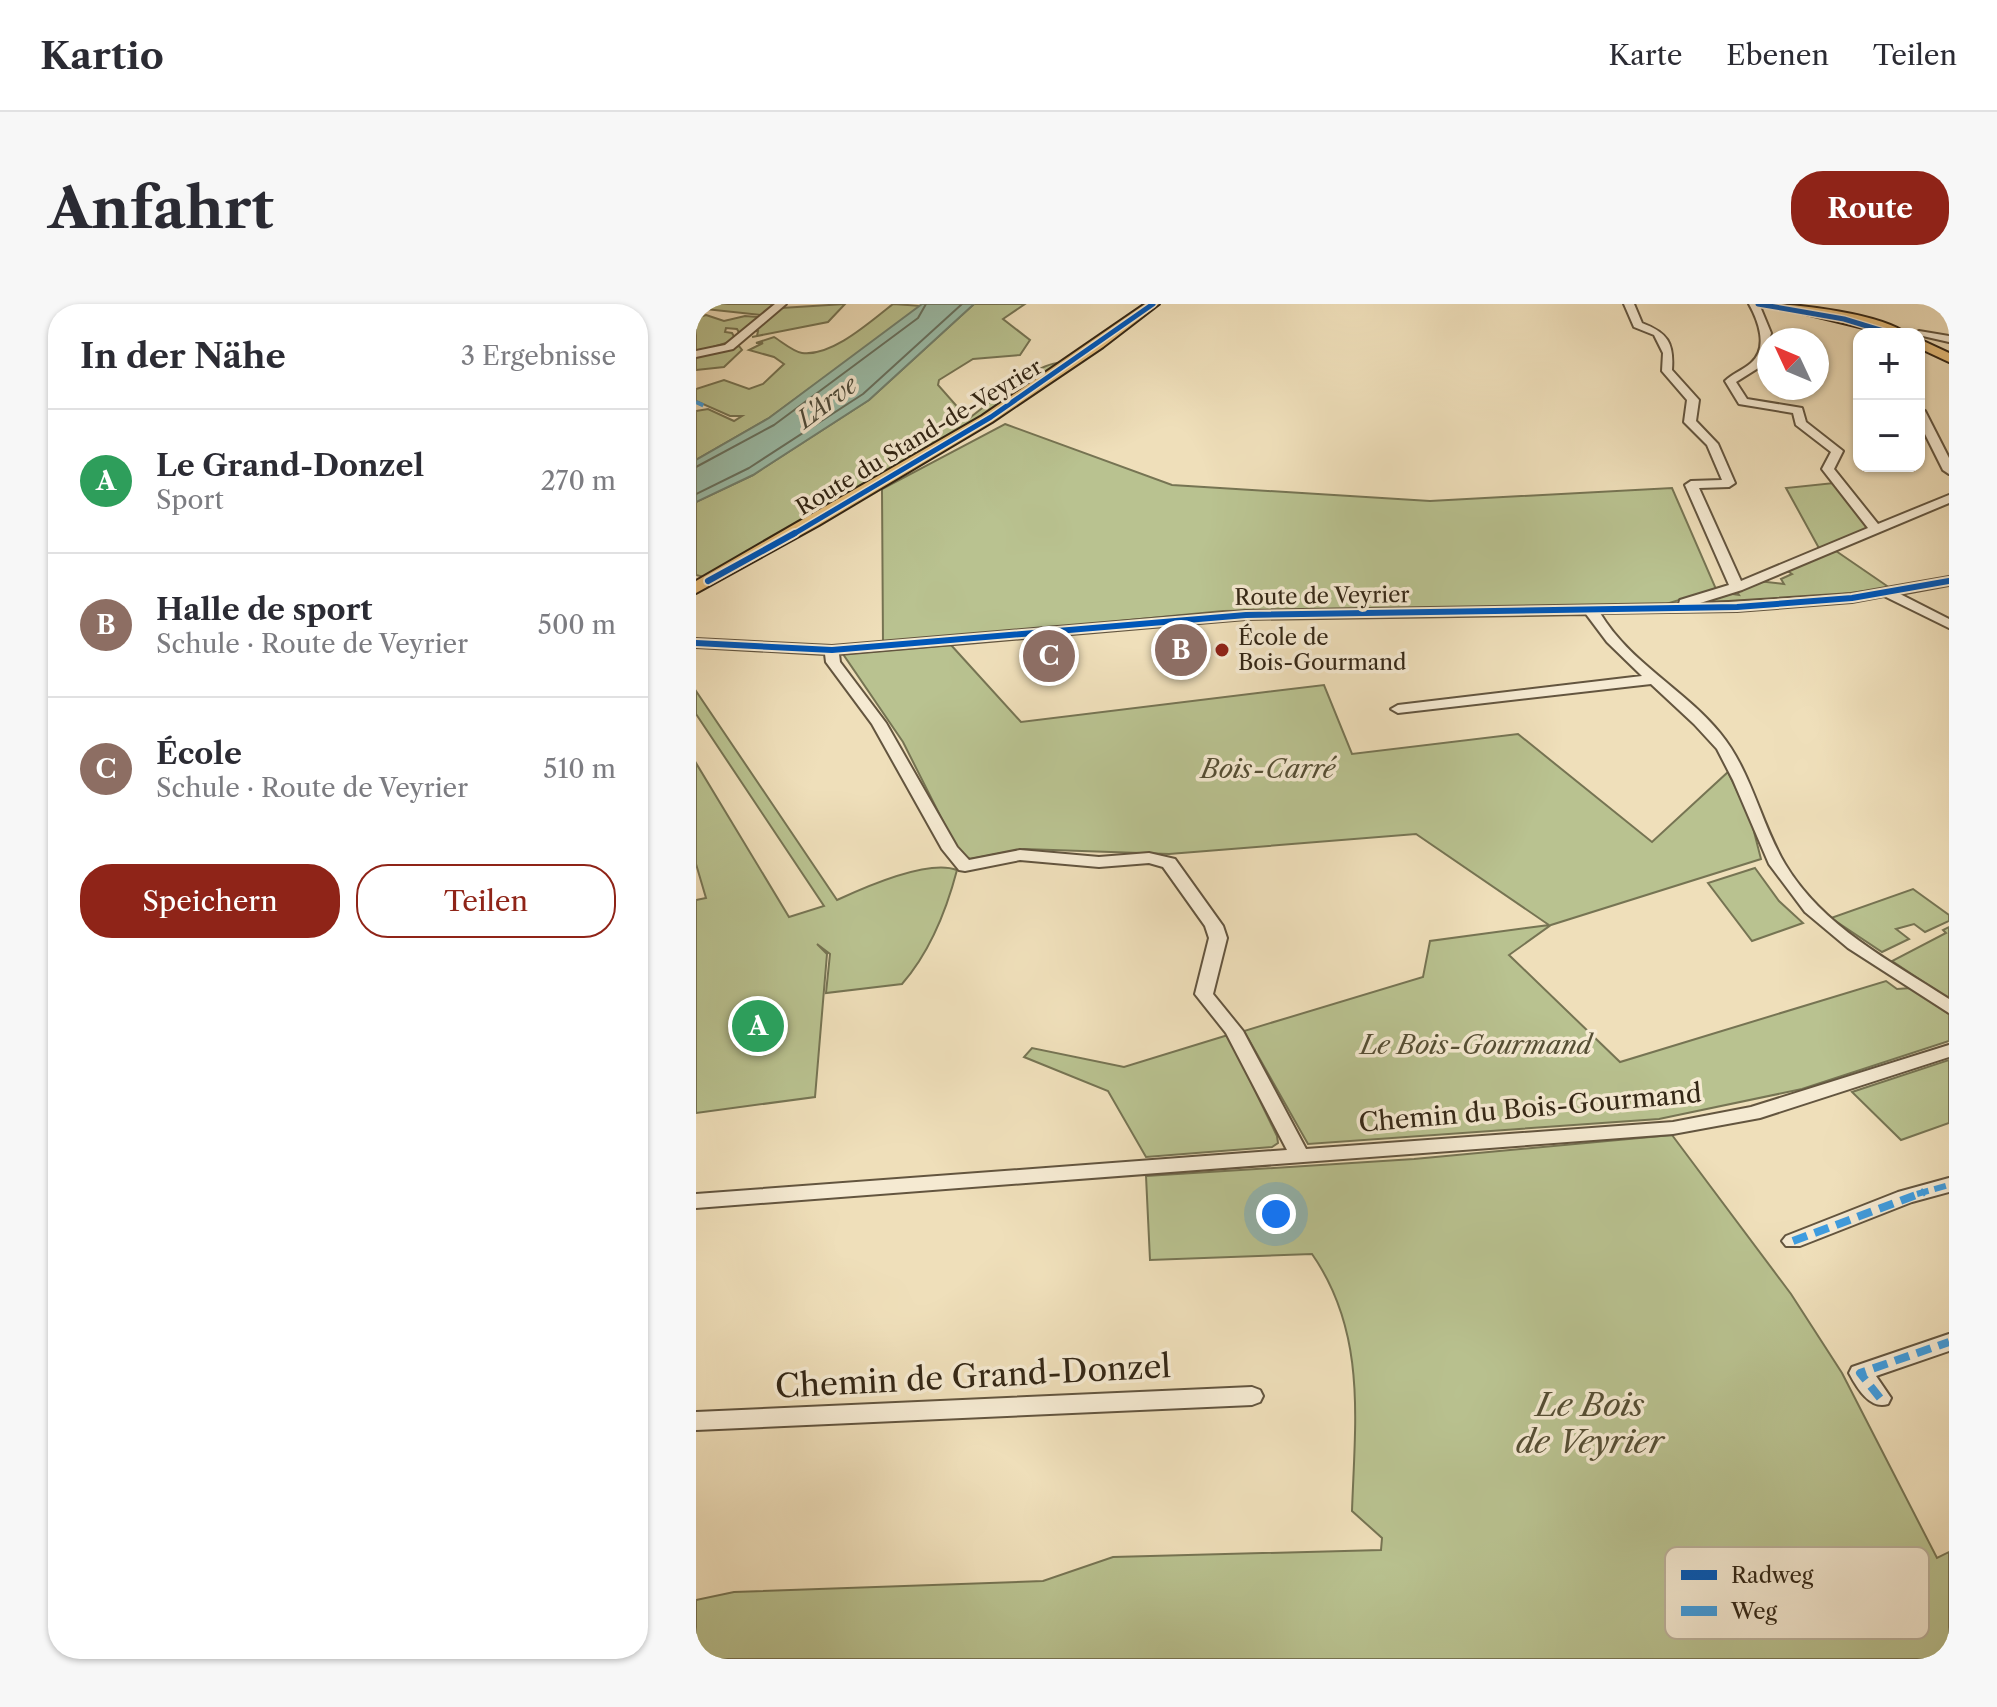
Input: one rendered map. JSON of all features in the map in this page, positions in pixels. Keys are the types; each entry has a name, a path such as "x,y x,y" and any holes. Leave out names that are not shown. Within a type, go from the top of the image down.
{"main road":[{"name":"Route du Stand-de-Veyrier","path":"696,588 940,451 1033,392 1153,304"},
{"path":"1771,304 1854,319 1882,328"},
{"path":"1925,346 1949,358"}],"street":[{"path":"696,354 729,347 781,304"},
{"path":"1629,304 1638,325 1658,333 1668,353 1667,371 1693,400 1690,422 1712,444 1729,483 1691,485 1737,587"},
{"path":"1754,304 1767,324 1759,363 1730,381 1743,402 1798,410 1800,423 1837,451 1828,469 1876,530"},
{"path":"1925,335 1949,339"},
{"path":"1925,423 1949,470"},
{"path":"1668,610 1737,587 1949,499"},
{"name":"Route de Veyrier","path":"696,643 832,650 1246,615 1668,610 1807,602 1888,593 1949,581"},
{"path":"1888,593 1949,624"},
{"path":"1592,612 1609,634 1711,733 1729,756 1776,863 1799,896 1829,924 1949,1007"},
{"path":"696,1201 1300,1156 1234,1031 1204,994 1218,938 1214,926 1173,867 1163,860 1149,858 1099,862 1020,855 965,866 950,849 879,723 833,662 832,650"},
{"path":"1398,709 1656,679"},
{"name":"Chemin du Bois-Gourmand","path":"1300,1156 1673,1128 1753,1113 1949,1051"},
{"path":"1793,1241 1905,1197 1949,1185"},
{"path":"1880,1398 1860,1373 1949,1342"},
{"name":"Chemin de Grand-Donzel","path":"696,1421 1252,1396"}],"green space":[{"path":"696,304 777,304 761,315 696,308"},
{"path":"845,304 828,322 752,337 757,336 758,331 754,331 781,308"},
{"path":"893,304 922,306 769,418 696,460 696,411 708,409 734,421 742,416 730,416 696,401 696,389 724,380 749,389 763,384 784,364 774,357 749,350 763,343 756,343 774,337 802,353 814,353 838,344"},
{"path":"974,304 1025,304 1003,319 1030,340 1020,355 973,359 939,380 938,385 968,419 1029,375 1054,363 1064,363 976,421 704,577 696,575 696,502 753,475 869,400"},
{"path":"706,315 724,321 745,316 758,317 741,336 737,329 726,328 725,332 732,333 736,340 696,352 696,318"},
{"path":"739,346 742,350 724,367 696,370 696,355"},
{"path":"1005,424 1172,485 1430,501 1672,488 1716,589 1666,604 1223,611 883,644 882,489"},
{"path":"1834,483 1870,530 1820,550 1786,488"},
{"path":"1836,551 1890,588 1803,599 1698,602 1726,593 1739,595 1736,590 1758,581 1784,584 1781,579 1792,574 1786,570"},
{"path":"951,645 1021,722 1324,685 1352,754 1518,734 1652,842 1728,772 1751,820 1761,859 1551,925 1509,955 1620,1062 1886,981 1897,989 1911,988 1949,1014 1949,1041 1802,1089 1659,1119 1308,1144 1244,1031 1423,977 1430,941 1549,925 1416,834 1169,854 1024,849 970,859 959,853 903,742 843,654"},
{"path":"696,691 837,900 914,871 930,868 957,870 936,931 921,959 902,984 826,993 830,954 817,944 827,954 815,1097 696,1113 696,900 706,898 696,864 696,763 789,917 824,906 696,714"},
{"path":"1755,868 1779,901 1803,923 1752,941 1708,883"},
{"path":"1913,889 1949,915 1949,921 1925,932 1914,924 1896,929 1909,939 1882,952 1831,918"},
{"path":"1949,927 1949,999 1892,961 1946,933 1943,930"},
{"path":"1228,1035 1277,1136 1278,1143 1272,1147 1146,1157 1108,1091 1024,1057 1032,1048 1124,1067"},
{"path":"1949,1060 1949,1123 1901,1140 1852,1092"},
{"name":"Le Bois de Veyrier","path":"1672,1135 1791,1294 1842,1373 1937,1558 1949,1552 1949,1659 696,1659 696,1600 734,1592 1043,1581 1113,1557 1381,1550 1382,1538 1352,1511 1355,1411 1350,1346 1330,1284 1312,1254 1150,1260 1146,1176 1414,1159"}],"water":[{"name":"L'Arve","path":"922,304 974,304 869,400 753,475 696,502 696,460 769,418"}],"marked path":[{"path":"696,402 707,407"},
{"path":"1793,1241 1905,1197 1949,1185"},
{"path":"1880,1398 1860,1373 1949,1342"}],"cycle path":[{"path":"708,581 991,417 1153,304"},
{"path":"1758,304 1844,319 1873,328"},
{"path":"696,643 832,650 1246,615 1737,607 1852,598 1949,581"}],"place":[{"name":"Halle de sport","path":"1181,650"},
{"name":"École de Bois-Gourmand","path":"1222,650"},
{"name":"École","path":"1049,656"},
{"name":"Le Grand-Donzel","path":"758,1026"}],"park label":[{"name":"Bois-Carré","path":"1268,769"},
{"name":"Le Bois-Gourmand","path":"1476,1045"}]}
